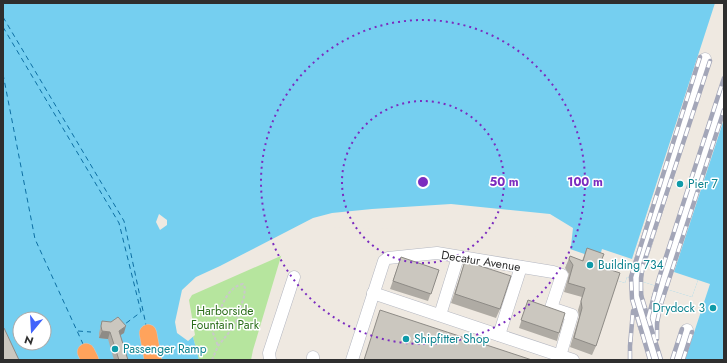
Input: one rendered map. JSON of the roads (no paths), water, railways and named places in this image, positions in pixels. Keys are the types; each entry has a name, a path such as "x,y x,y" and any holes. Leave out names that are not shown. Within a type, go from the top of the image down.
{"highway":[{"path":"148,333 153,360"}],"lane":[{"path":"656,360 637,301 636,276 705,59"},
{"path":"656,360 652,332 654,311 724,94"},
{"name":"Decatur Avenue","path":"352,360 384,261 388,258 437,253 562,275 551,308 572,315 560,356"},
{"path":"440,315 458,257"},
{"path":"499,335 521,267"},
{"path":"270,360 269,353 294,277"},
{"path":"373,293 573,360"},
{"path":"678,360 687,330"}],"water":[{"path":"3,3 724,3 724,360 685,360 710,284 698,280 692,297 627,277 625,283 565,264 568,253 560,245 539,235 448,215 332,225 194,291 187,300 192,333 199,360 3,360"}],"railway":[{"path":"650,360 632,299 631,277 700,57"},
{"path":"661,360 641,295 643,265 710,61"},
{"path":"648,318 659,278 724,78"},
{"path":"657,339 657,323 661,304 724,110"},
{"path":"630,360 633,311"},
{"path":"672,360 682,329"},
{"path":"683,360 692,332"}],"place":[{"name":"Pier 7","path":"680,184"},
{"name":"Building 734","path":"590,265"},
{"name":"Drydock 3","path":"713,308"},
{"name":"Shipfitter Shop","path":"406,339"},
{"name":"Passenger Ramp","path":"115,349"}],"park label":[{"name":"Harborside Fountain Park","path":"225,318"}]}
